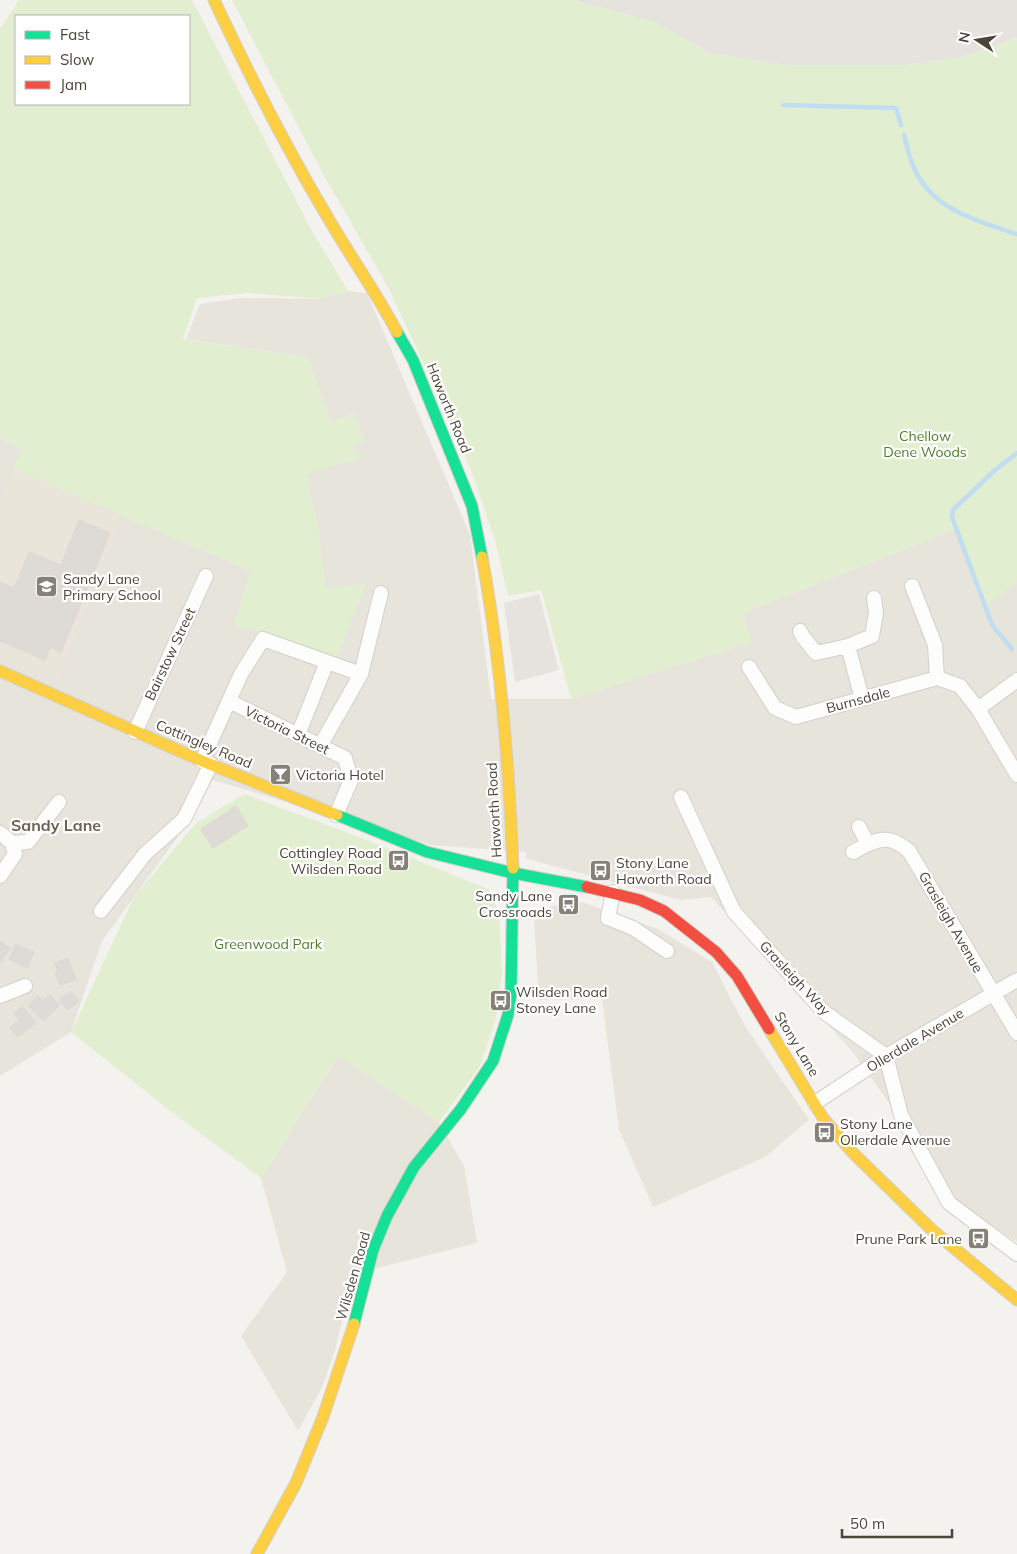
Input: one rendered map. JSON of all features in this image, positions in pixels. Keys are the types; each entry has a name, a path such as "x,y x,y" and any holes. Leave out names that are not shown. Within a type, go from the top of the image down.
{"main road":[{"name":"Haworth Road","path":"214,0 239,53 334,228 377,295 413,360 472,506 483,555 495,627 510,788 513,873"},
{"name":"Cottingley Road","path":"0,672 135,732 428,852 513,873"},
{"name":"Stony Lane","path":"513,873 613,892 640,900 664,912 716,952 737,976 823,1118 853,1153 931,1229 1017,1300"},
{"name":"Wilsden Road","path":"257,1554 296,1483 323,1417 349,1344 373,1250 387,1216 414,1167 461,1109 493,1061 508,1015 511,994 513,968 513,873"}],"street":[{"name":"Bairstow Street","path":"135,732 206,576"},
{"path":"912,586 935,645 936,678 960,686 978,709 1017,775"},
{"path":"320,746 361,674 381,593"},
{"path":"800,631 816,653 848,646 872,636 876,614 874,598"},
{"path":"101,910 145,854 184,820 229,701 241,674 264,639 361,674"},
{"path":"848,646 862,699"},
{"path":"298,735 327,662"},
{"name":"Burnsdale","path":"749,667 775,708 796,717 936,678"},
{"path":"978,709 1017,680"},
{"name":"Victoria Street","path":"229,701 345,758 351,780 336,815"},
{"name":"Grasleigh Way","path":"681,797 734,912 824,1012 886,1056"},
{"path":"12,843 28,842 58,802"},
{"path":"859,827 868,844"},
{"path":"0,833 12,843 15,854 0,876"},
{"name":"Grasleigh Avenue","path":"853,852 875,840 892,839 909,851 1017,1033"},
{"path":"613,892 608,918 633,928 667,950"},
{"name":"Ollerdale Avenue","path":"814,1103 886,1056 1017,980"},
{"path":"0,996 25,986"},
{"path":"886,1056 901,1115 949,1203 1017,1254"}],"shaded area":[{"path":"575,0 1017,0 1017,38 962,57 905,65 786,65 709,53 657,23"},
{"path":"348,291 367,293 470,535 491,699 571,699 751,642 742,613 956,529 983,609 1017,581 1017,1242 962,1207 853,1052 711,897 681,900 527,859 526,852 431,845 213,780 190,820 102,941 71,1032 0,1076 0,438 22,449 14,469 251,571 234,625 366,585 326,590 316,519 305,473 359,458 353,446 364,441 354,414 331,422 307,357 186,339 200,304 240,298 321,299"},
{"name":"Sandy Lane Primary School","path":"13,469 121,517 57,683 0,658 0,501"},
{"path":"539,594 559,670 515,682 504,603"},
{"path":"582,902 658,929 712,962 745,1026 809,1120 765,1157 653,1207 619,1129 602,999 539,1000 534,918 552,906"},
{"path":"338,1056 439,1122 464,1166 477,1243 353,1274 335,1350 323,1385 298,1431 241,1336 287,1272 261,1178"}],"green space":[{"path":"19,0 192,0 313,233 348,291 321,299 248,293 197,298 183,339 307,357 331,422 354,414 364,441 353,446 359,458 306,474 316,519 326,589 366,584 336,660 234,625 251,571 13,469 22,449 0,438 0,29"},
{"name":"Chellow Dene Woods","path":"232,0 575,0 657,23 709,53 786,65 905,65 962,57 1017,38 1017,581 983,609 956,529 742,613 751,642 571,699 541,590 508,596 495,540 471,470 413,340 388,287 321,170"},
{"name":"Greenwood Park","path":"244,794 354,835 488,889 499,912 502,973 496,1018 480,1066 439,1122 338,1056 261,1178 169,1110 71,1032 134,897 195,824"}],"building":[{"path":"79,520 110,533 61,652 50,647 45,660 0,641 0,582 14,588 29,552 61,565"},
{"path":"236,806 248,826 213,848 201,829"},
{"path":"0,941 10,948 0,963"},
{"path":"16,944 34,952 27,968 9,959"},
{"path":"68,958 76,980 60,985 55,972 58,971 55,963"},
{"path":"70,991 79,1001 68,1010 59,1000"},
{"path":"50,995 60,1005 43,1021 28,1005 38,996 43,1001"},
{"path":"22,1006 36,1023 18,1037 10,1028 19,1020 14,1013"}],"waterway":[{"path":"783,105 896,108 901,125"},
{"path":"904,135 914,168 932,194 958,212 1017,234"},
{"path":"1012,649 992,625 952,517 953,510 994,471 1017,453"}],"traffic: fast":[{"path":"397,332 413,360 472,506 482,557"},
{"path":"337,815 427,852 513,873 587,887"},
{"path":"354,1324 373,1250 387,1216 414,1167 461,1109 493,1061 508,1015 511,994 513,868"}],"traffic: slow":[{"path":"214,0 286,144 397,332"},
{"path":"482,557 489,596 503,712 513,868"},
{"path":"0,671 202,761 337,815"},
{"path":"769,1029 823,1118 853,1153 931,1229 1017,1300"},
{"path":"257,1554 296,1483 323,1417 354,1324"}],"traffic: jam":[{"path":"587,887 640,900 664,911 716,952 737,976 769,1029"}],"place":[{"name":"Sandy Lane Primary School","path":"47,587"},
{"name":"Victoria Hotel","path":"280,775"},
{"name":"Cottingley Road Wilsden Road","path":"398,861"},
{"name":"Stony Lane Haworth Road","path":"600,871"},
{"name":"Sandy Lane Crossroads","path":"568,904"},
{"name":"Wilsden Road Stoney Lane","path":"500,1000"},
{"name":"Stony Lane Ollerdale Avenue","path":"824,1132"},
{"name":"Prune Park Lane","path":"978,1239"}],"district":[{"name":"Sandy Lane","path":"56,825"}]}
